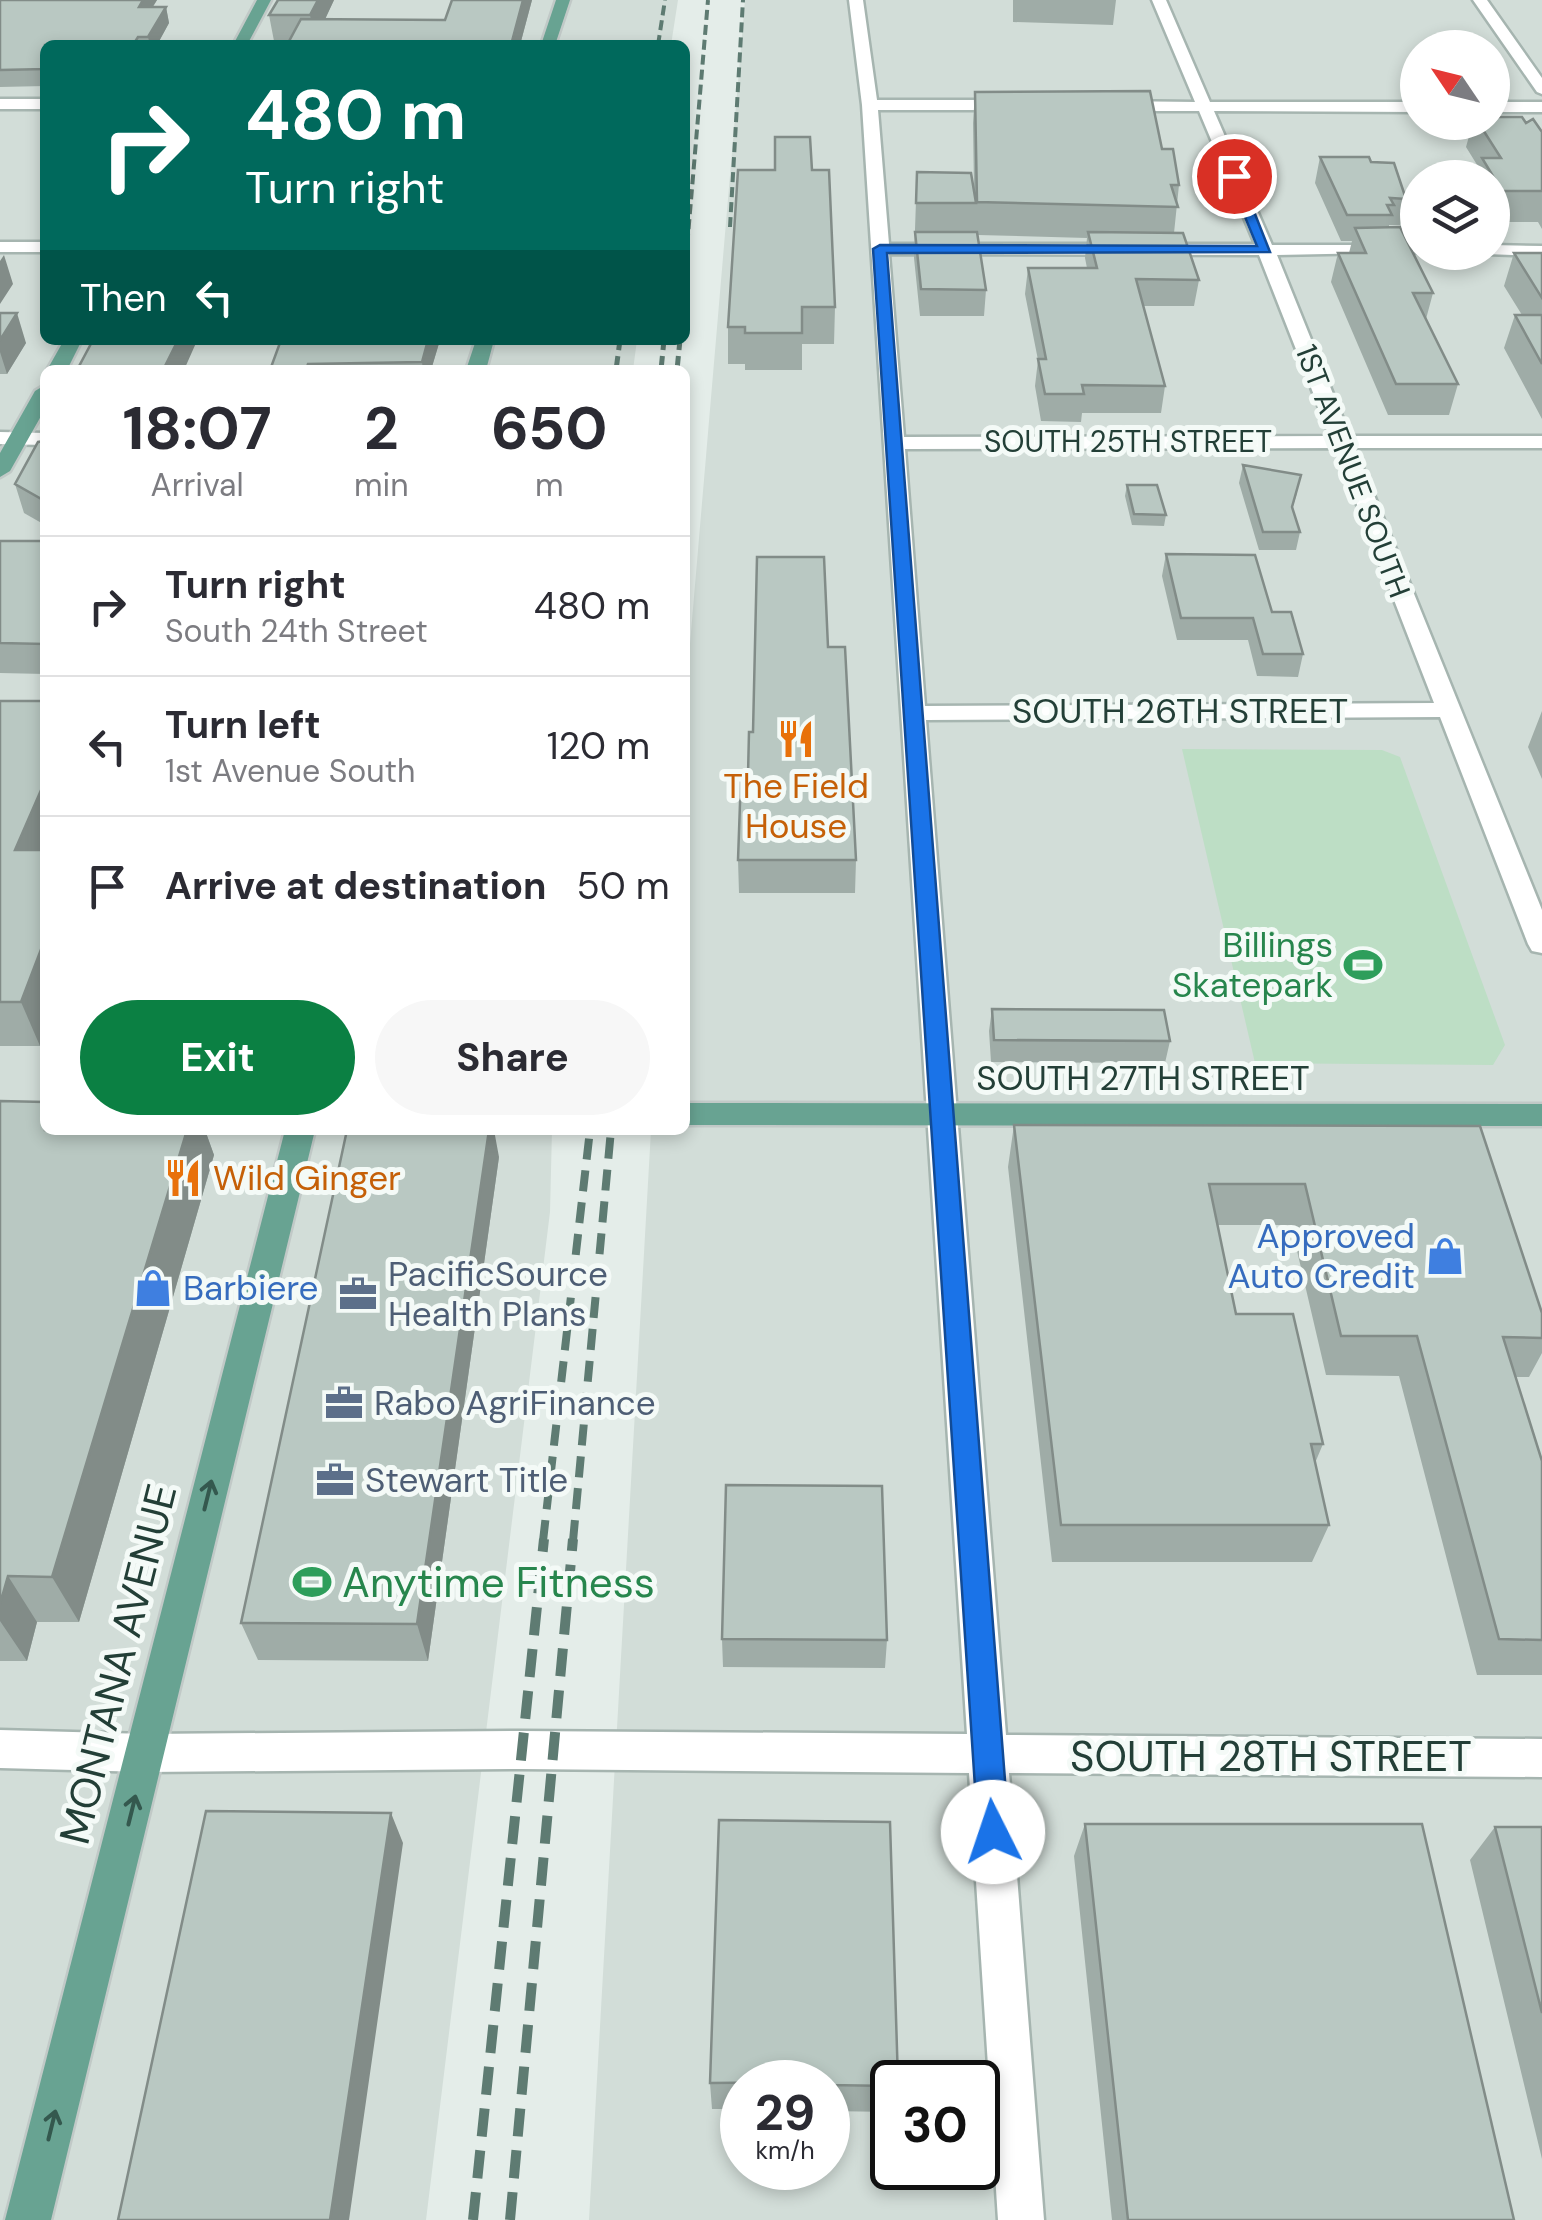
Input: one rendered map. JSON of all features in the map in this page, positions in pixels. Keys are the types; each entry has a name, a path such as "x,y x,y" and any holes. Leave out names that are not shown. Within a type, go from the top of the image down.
{"main road":[{"path":"243,40 264,0"},
{"path":"550,40 563,0"},
{"path":"0,471 9,438 40,398"},
{"name":"SOUTH 27TH STREET","path":"690,1114 1542,1115"},
{"name":"MONTANA AVENUE","path":"28,2220 299,1135"}],"street":[{"path":"856,0 870,105 1021,2220"},
{"name":"1ST AVENUE SOUTH","path":"1159,0 1266,250 1542,944"},
{"path":"1480,0 1542,89"},
{"path":"0,104 40,104"},
{"path":"870,105 1028,106"},
{"path":"1087,106 1400,107"},
{"path":"1510,107 1542,107"},
{"path":"0,247 40,247"},
{"path":"880,249 1400,250"},
{"path":"1510,250 1542,250"},
{"path":"9,438 40,439"},
{"name":"SOUTH 25TH STREET","path":"894,442 1542,442"},
{"name":"SOUTH 26TH STREET","path":"913,713 1446,710"},
{"name":"SOUTH 28TH STREET","path":"0,1749 146,1753 520,1750 1542,1758"}],"shaded area":[{"path":"0,0 678,0 672,40 40,40 40,345 636,345 634,365 40,365 40,1135 552,1135 550,1212 426,2220 0,2220"},
{"path":"745,0 1542,0 1542,2220 589,2220 651,1135 690,1135 690,644"}],"green space":[{"path":"1182,749 1382,750 1400,757 1505,1045 1493,1065 1255,1063"}],"building":[{"path":"0,0 143,0 139,7 166,7 148,37 40,40 40,69 0,70"},
{"path":"278,0 318,0 310,15 269,15"},
{"path":"452,0 523,0 512,40 290,40 301,19 445,20"},
{"path":"1150,91 1162,149 1173,149 1179,185 1171,185 1178,207 977,202 975,92"},
{"path":"1510,117 1522,117 1526,123 1533,119 1542,132 1542,191 1510,191 1510,160 1482,158 1501,158 1490,140 1510,140"},
{"path":"775,137 810,137 812,170 829,170 835,307 802,307 802,333 745,333 745,327 728,327 738,170 775,170"},
{"path":"1320,157 1369,157 1371,162 1394,163 1400,199 1390,198 1394,205 1387,205 1392,215 1347,215"},
{"path":"917,172 971,173 976,203 916,203"},
{"path":"1400,227 1400,270 1422,270 1433,293 1413,293 1458,384 1396,384 1338,253 1366,253 1355,228"},
{"path":"915,232 977,232 986,290 921,289"},
{"path":"1088,232 1183,233 1199,280 1136,279 1165,386 1082,385 1084,394 1045,394 1038,359 1046,359 1028,268 1097,268"},
{"path":"1514,253 1542,253 1542,298"},
{"path":"0,313 17,313 0,340"},
{"path":"1515,315 1542,315 1542,364"},
{"path":"90,345 176,345 166,365 80,365"},
{"path":"279,345 427,345 422,362 272,365"},
{"path":"40,442 40,498 15,484"},
{"path":"1243,465 1301,475 1292,507 1300,532 1263,532"},
{"path":"1127,485 1157,485 1166,515 1134,514"},
{"path":"0,541 40,541 40,644 0,643"},
{"path":"1166,554 1255,555 1272,612 1291,612 1303,654 1263,654 1253,618 1181,618"},
{"path":"757,557 824,557 828,647 845,647 856,860 738,860 741,775 748,775 749,732 753,732"},
{"path":"0,701 40,701 40,792 15,850 40,850 40,952 21,1002 0,1002"},
{"path":"992,1009 1164,1010 1170,1041 994,1040"},
{"path":"0,1101 40,1102 40,1135 185,1135 52,1577 8,1576 0,1604"},
{"path":"1014,1125 1480,1126 1542,1313 1542,1338 1503,1337 1542,1461 1542,1640 1499,1639 1417,1336 1341,1336 1305,1184 1209,1184 1236,1314 1293,1314 1323,1444 1311,1444 1329,1525 1061,1525"},
{"path":"346,1135 488,1135 417,1624 241,1623"},
{"path":"726,1485 882,1486 887,1640 722,1639"},
{"path":"206,1811 391,1813 330,2220 118,2220"},
{"path":"719,1820 890,1822 897,2060 870,2060 870,2086 850,2085 850,2060 720,2060 720,2083 710,2083"},
{"path":"1085,1824 1422,1824 1514,2220 1128,2220"},
{"path":"1495,1827 1542,1827 1542,2013"}],"railway":[{"path":"659,40 665,0"},
{"path":"690,212 708,0"},
{"path":"730,227 743,0"},
{"path":"617,365 619,345"},
{"path":"662,365 664,345"},
{"path":"678,365 680,345"},
{"path":"543,1541 589,1135"},
{"path":"573,1541 611,1135"},
{"path":"473,2220 544,1539"},
{"path":"510,2220 573,1539"}],"place":[{"name":"The Field House","path":"796,739"},
{"name":"Billings Skatepark","path":"1363,965"},
{"name":"Wild Ginger","path":"183,1178"},
{"name":"Approved Auto Credit","path":"1445,1256"},
{"name":"Barbiere","path":"153,1288"},
{"name":"PacificSource Health Plans","path":"358,1294"},
{"name":"Rabo AgriFinance","path":"344,1403"},
{"name":"Stewart Title","path":"335,1480"},
{"name":"Anytime Fitness","path":"312,1582"}],"route":[{"path":"993,1832 880,249 1266,250 1234,176"}]}
